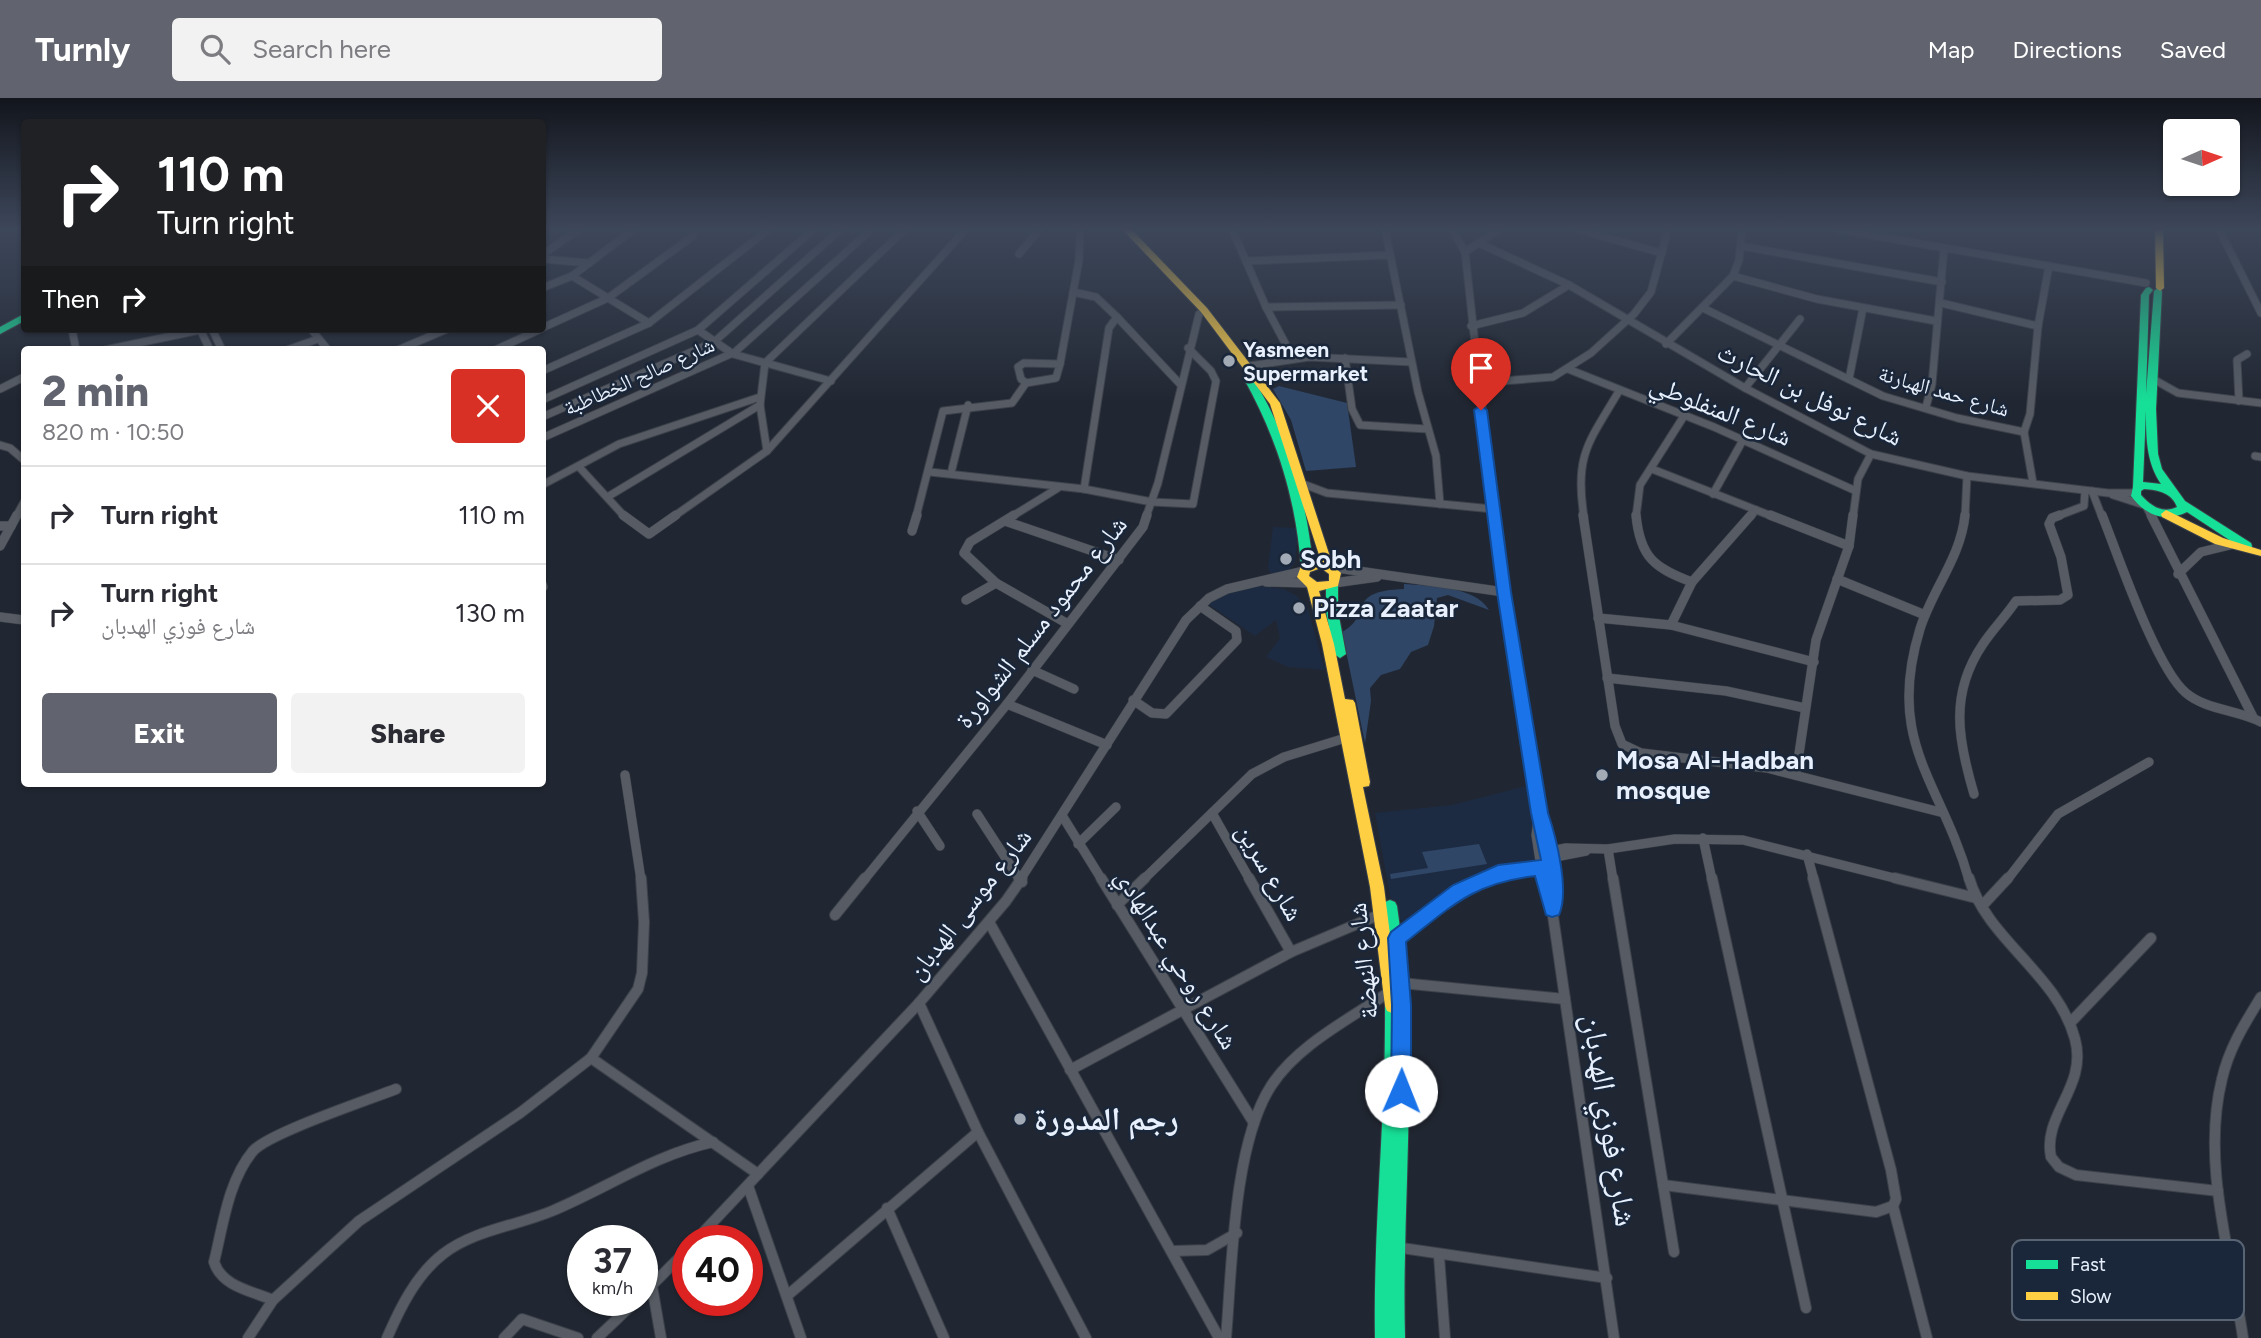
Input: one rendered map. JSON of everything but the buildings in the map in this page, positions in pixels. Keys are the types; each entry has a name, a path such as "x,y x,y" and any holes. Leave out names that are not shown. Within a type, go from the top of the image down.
{"street":[{"path":"590,287 649,323"},
{"path":"546,327 608,298 623,287"},
{"path":"546,369 649,323 695,287"},
{"path":"546,398 698,330 748,287"},
{"path":"546,413 714,342 776,287"},
{"name":"شارع صالح الخطاطبة","path":"546,436 733,354 808,287"},
{"path":"767,451 760,401 765,363 845,287"},
{"path":"580,467 635,526 647,533 653,533 767,451 914,287"},
{"path":"912,531 943,411 968,405 1012,403 1026,383 1054,380 1060,364 1074,287"},
{"name":"شارع النهضة","path":"1175,287 1242,368 1272,420 1305,525 1308,577 1324,622 1397,938 1381,1257 1384,1338"},
{"path":"1182,287 1249,366 1279,412 1329,567"},
{"path":"1258,287 1293,358"},
{"path":"1397,287 1411,362 1436,456 1440,504"},
{"name":"شارع فوزي الهدبان","path":"1468,287 1477,383 1504,592 1539,813 1547,837 1544,858"},
{"path":"1471,326 1501,322 1529,312 1566,287"},
{"name":"شارع نوفل بن الحارث","path":"1572,287 1666,344 1871,454 1909,466 1967,476 2108,493 2137,490"},
{"path":"1477,383 1539,380 1569,369 1628,320 1652,287"},
{"path":"1666,344 1723,287"},
{"path":"1766,287 1936,321"},
{"path":"1926,408 1932,384 1936,321 1942,287"},
{"path":"2033,484 2024,432 2034,380 2038,326 2045,287"},
{"path":"2151,287 2154,462 2172,492 2183,504 2260,554"},
{"path":"2151,287 2145,295 2137,490 2178,574 2257,720"},
{"path":"2245,287 2261,313"},
{"path":"1073,292 1096,297 1180,384"},
{"path":"1941,303 2038,326"},
{"path":"1266,307 1401,304"},
{"name":"شارع حمد الهبارنة","path":"1703,308 1883,396 2024,432"},
{"path":"1849,379 1863,308"},
{"name":"شارع محمود مسلم الشواورة","path":"835,915 917,811 1007,704 1143,527 1152,502 1188,348 1199,314"},
{"path":"1084,489 1109,328 1117,317"},
{"path":"0,331 21,319"},
{"path":"1745,388 1800,319"},
{"path":"698,330 733,354 831,381"},
{"path":"123,346 182,333"},
{"path":"314,333 324,346"},
{"path":"407,346 438,333"},
{"path":"504,346 533,333"},
{"path":"298,346 318,339"},
{"path":"930,469 1187,505 1195,501 1216,381 1211,371 1188,348"},
{"path":"2239,401 2237,360 2247,354"},
{"path":"1249,366 1293,358 1411,362"},
{"path":"1345,358 1352,409 1360,425 1373,428 1427,429"},
{"path":"1026,383 1020,376 1018,366 1021,364 1060,364"},
{"name":"شارع المنفلوطي","path":"1569,369 1743,440 1856,492"},
{"path":"0,389 21,378"},
{"path":"2153,379 2178,393"},
{"path":"1619,391 1586,447 1578,470 1607,678 1619,738 1627,748 1641,753 1796,774 1940,811"},
{"path":"2152,398 2178,393 2261,403"},
{"path":"546,483 619,444 664,426 760,401"},
{"path":"609,496 760,401"},
{"path":"952,469 968,405"},
{"path":"1684,415 1637,496 1643,546 1650,559 1664,571 1692,582"},
{"path":"1713,494 1743,440"},
{"path":"0,445 10,448 21,457"},
{"path":"1796,774 1816,640 1849,545 1860,473 1871,454"},
{"path":"930,469 952,469 1000,478"},
{"path":"1652,469 1849,545"},
{"path":"1967,476 1966,510 1961,541 1925,615 1911,670 1909,716 1917,754 1963,858 1979,902 2031,961 2070,1023 2076,1040 2076,1078 2048,1144 2050,1157 2055,1164 2076,1175 2218,1191"},
{"path":"1014,480 1070,488"},
{"path":"1303,484 1327,493 1493,509"},
{"path":"2137,490 2153,485 2172,492"},
{"path":"1058,488 970,542 964,550 965,557 996,583 1068,624"},
{"path":"2088,491 2179,687 2197,699 2257,720"},
{"path":"1974,794 1956,732 1957,708 1965,677 1981,646 2010,613 2016,601 2060,600 2068,595 2064,567 2050,520 2082,509 2088,491"},
{"path":"1308,503 1327,493"},
{"name":"شارع نوفل بن الحارث","path":"2108,493 2146,507"},
{"path":"2166,514 2179,513 2183,504"},
{"path":"2146,507 2231,545 2260,554"},
{"path":"0,546 21,508"},
{"path":"1671,625 1692,582 1756,510"},
{"path":"1005,521 1119,560"},
{"path":"0,526 11,526"},
{"path":"2178,574 2201,552 2231,545"},
{"path":"1308,577 1329,567 1504,592"},
{"name":"شارع النهضة","path":"1329,567 1335,573 1332,611 1350,736 1396,987 1401,1091 1395,1247 1396,1338"},
{"path":"1308,577 1333,584 1387,576"},
{"name":"شارع موسى الهدبان","path":"1250,582 1308,577"},
{"name":"شارع موسى الهدبان","path":"710,1225 919,1003 1022,882 1176,633 1200,606 1217,593 1250,582 1308,577"},
{"path":"1837,579 1925,615"},
{"path":"966,600 996,583"},
{"path":"1133,700 1152,713 1166,714 1237,640 1236,631 1230,625 1200,606"},
{"path":"0,617 21,620"},
{"path":"1598,618 1671,625 1814,662"},
{"path":"1032,670 1074,689"},
{"path":"1607,678 1702,687 1805,708"},
{"path":"1007,704 1107,745"},
{"path":"1117,905 1261,768 1283,757 1350,736"},
{"path":"1544,858 1587,850 1703,838 1743,840 1807,854 1979,902 1999,890 2058,814 2149,762"},
{"path":"248,1338 273,1300 359,1221 520,1113 591,1058 638,989 642,973 643,891 625,775"},
{"path":"1078,844 1116,807"},
{"path":"917,811 940,846"},
{"name":"شارع سرين","path":"1212,813 1291,951"},
{"name":"شارع فوزي الهدبان","path":"1539,813 1536,822 1552,909 1614,1338"},
{"path":"976,814 1022,882"},
{"name":"شارع روحي عبدالهادي","path":"1063,817 1254,1123"},
{"path":"1547,837 1559,847 1587,850"},
{"path":"1703,838 1807,1308"},
{"path":"1397,938 1476,881 1566,848"},
{"path":"1608,849 1674,1252"},
{"path":"1807,854 1892,1170 1896,1199 1893,1206 1927,1338"},
{"path":"1070,1070 1291,951 1383,913"},
{"path":"989,922 1219,1338"},
{"path":"2070,1023 2151,938"},
{"path":"1226,1338 1237,1233 1254,1123 1261,1102 1283,1072 1396,987 1565,999"},
{"path":"2226,1240 2218,1191 2214,1141 2222,1071 2241,1024 2261,997"},
{"path":"919,1003 978,1132 1086,1338"},
{"path":"591,1058 758,1174"},
{"path":"273,1300 223,1280 215,1270 214,1262 229,1209 248,1154 266,1140 396,1089"},
{"path":"789,1295 978,1132"},
{"path":"387,1338 413,1289 446,1252 552,1210 661,1154 713,1142"},
{"path":"1663,1185 1876,1212 1893,1206"},
{"path":"748,1186 789,1295 801,1338"},
{"path":"887,1208 944,1338"},
{"path":"1173,1251 1192,1254 1211,1251 1237,1233"},
{"path":"1395,1247 1439,1256 1607,1278"},
{"path":"1439,1256 1445,1338"},
{"path":"658,1280 672,1265"},
{"path":"597,1338 620,1316"},
{"path":"654,1316 661,1338"},
{"path":"504,1338 513,1325 522,1319 538,1322 578,1338"},
{"path":"2240,1320 2243,1338"}],"shaded area":[{"path":"1279,386 1347,403 1356,467 1306,471 1291,420 1273,389"},
{"path":"1273,527 1298,528 1295,562 1288,571 1271,574 1268,568"},
{"path":"1404,584 1463,592 1482,602 1489,610 1448,595 1437,598 1434,626 1428,645 1411,652 1400,669 1381,675 1370,688 1371,701 1365,743 1342,632 1357,618 1366,599 1385,591 1404,589"},
{"path":"1259,586 1284,589 1297,596 1308,609 1325,670 1288,667 1266,657 1280,638 1276,620 1255,636 1208,604 1229,590"},
{"path":"1526,786 1534,823 1535,862 1494,869 1472,878 1410,924 1394,917 1375,813 1452,805"},
{"path":"1479,844 1487,864 1391,879 1390,874 1428,868 1422,852"}],"traffic: fast":[{"path":"2138,488 2145,295 2149,290"},
{"path":"2158,291 2151,433 2157,469 2172,492"},
{"path":"0,331 21,319"},
{"path":"1249,379 1272,423 1290,469 1301,517 1307,567"},
{"path":"2142,486 2173,493 2183,509 2170,514 2152,510 2136,496 2136,490 2142,486"},
{"path":"2183,504 2247,546"},
{"path":"1332,585 1332,611 1340,654"},
{"path":"1390,906 1397,960 1401,1068 1396,1338"},
{"path":"1384,1338 1392,1006"}],"traffic: slow":[{"path":"1182,287 1204,310 1275,403 1328,566"},
{"path":"2166,514 2219,541 2259,553"},
{"path":"1323,564 1335,573 1334,583 1317,586 1303,577 1305,569 1323,564"},
{"path":"1312,586 1328,644 1377,887 1392,1006"},
{"path":"1349,703 1364,782"}],"place":[{"name":"Yasmeen Supermarket","path":"1229,361"},
{"name":"Sobh","path":"1286,559"},
{"name":"Pizza Zaatar","path":"1299,608"},
{"name":"Mosa Al-Hadban mosque","path":"1602,775"},
{"name":"رجم المدورة","path":"1020,1119"}],"route":[{"path":"1401,1091 1402,1005 1397,938 1460,891 1476,881 1498,873 1542,867 1552,909 1554,899 1547,837 1539,813 1504,592 1481,410"}]}
